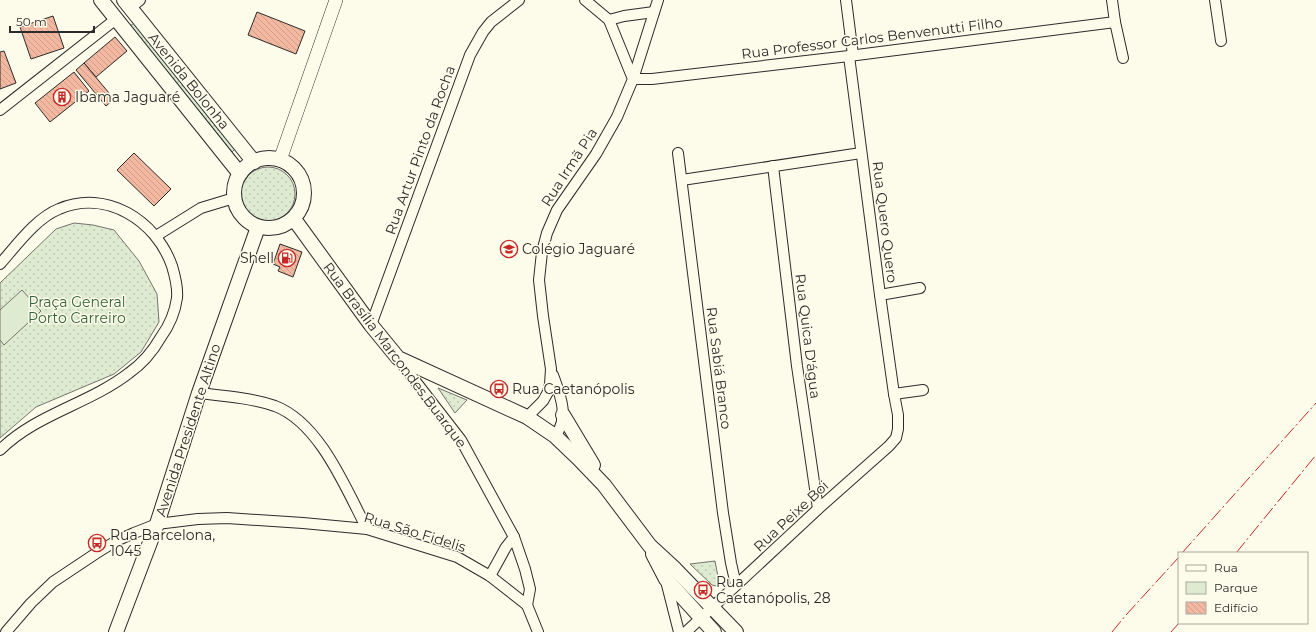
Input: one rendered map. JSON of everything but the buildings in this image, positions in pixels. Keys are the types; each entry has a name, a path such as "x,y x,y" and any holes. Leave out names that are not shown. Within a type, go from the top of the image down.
{"main road":[{"name":"Avenida Bolonha","path":"101,0 240,174"},
{"name":"Avenida Bolonha","path":"131,3 254,162"},
{"path":"271,158 280,160 286,162 297,172 304,185 305,193 302,207 294,219 289,223 277,228 258,227 242,216 237,207 234,198 235,185 240,174 248,165 262,159 271,158"},
{"name":"Rua Brasília Marcondes Buarque","path":"294,219 371,325 398,358"},
{"name":"Avenida Presidente Altino","path":"116,632 157,524 200,393 258,227"},
{"path":"398,358 527,417 555,436 604,485 650,546 675,569 736,632"},
{"path":"563,414 604,485"},
{"path":"650,546 666,579 714,632"}],"street":[{"path":"280,160 336,0"},
{"name":"Rua Artur Pinto da Rocha","path":"371,325 470,55 483,32 492,22 519,0"},
{"path":"585,0 609,20 633,79"},
{"name":"Rua Irmã Pia","path":"555,436 562,426 563,414 559,393 551,369 543,316 540,280 542,252 547,233 556,210 596,154 617,117 633,79 658,0"},
{"name":"Rua Quero Quero","path":"846,0 861,153 898,415 898,429 896,438 889,446"},
{"path":"1112,0 1123,58"},
{"path":"1215,0 1221,41"},
{"path":"609,20 624,16 654,12"},
{"path":"0,110 116,19"},
{"name":"Rua Professor Carlos Benvenutti Filho","path":"633,79 652,79 851,56 1115,22"},
{"name":"Rua Sabiá Branco","path":"678,153 723,514 730,562 736,585"},
{"path":"682,180 861,153"},
{"name":"Rua Quica D'água","path":"773,166 797,366 818,509"},
{"path":"156,236 201,208 216,202 234,198"},
{"path":"0,264 42,220 59,209 76,204 96,203 121,209 140,221 156,236 164,248 174,272 177,297 169,324 149,354 129,373 114,383 24,430 0,450"},
{"name":"Rua Quero Quero","path":"880,295 920,288"},
{"name":"Rua Brasília Marcondes Buarque","path":"398,358 461,440 514,537 525,568 530,589 527,605"},
{"name":"Rua Irmã Pia","path":"527,417 543,401 548,392 551,369"},
{"path":"894,394 923,390"},
{"path":"200,393 242,398 275,406 298,420 308,429 327,454 367,529"},
{"name":"Rua Peixe Boi","path":"712,607 889,446"},
{"name":"Rua São Fidelis","path":"6,632 31,603 53,582 116,541 157,524 198,519 227,518 367,529 457,557 490,576 527,605 538,632"},
{"path":"490,576 506,547 514,537"},
{"path":"666,579 679,632"},
{"path":"686,632 712,607"}],"green space":[{"path":"134,23 235,149 232,152 130,26"},
{"path":"268,167 278,169 287,175 293,184 295,194 293,204 287,213 278,219 268,221 258,219 249,213 243,204 241,194 243,184 249,175 258,169"},
{"name":"Praça General Porto Carreiro","path":"74,223 93,225 114,230 139,261 157,294 159,322 141,352 114,374 36,407 0,438 0,283 56,229"},
{"path":"22,290 41,311 4,345 0,340 0,310"},
{"path":"438,388 467,400 455,413"},
{"path":"715,561 719,582 716,586 712,585 690,564"}],"power":[{"path":"1183,552 1316,403"},
{"path":"1237,552 1316,455"},
{"path":"1112,632 1178,558"},
{"path":"1171,632 1178,624"}],"place":[{"name":"Ibama Jaguaré","path":"62,97"},
{"name":"Colégio Jaguaré","path":"509,249"},
{"name":"Shell","path":"287,258"},
{"name":"Rua Caetanópolis","path":"499,389"},
{"name":"Rua Barcelona, 1045","path":"97,543"},
{"name":"Rua Caetanópolis, 28","path":"703,590"}]}
